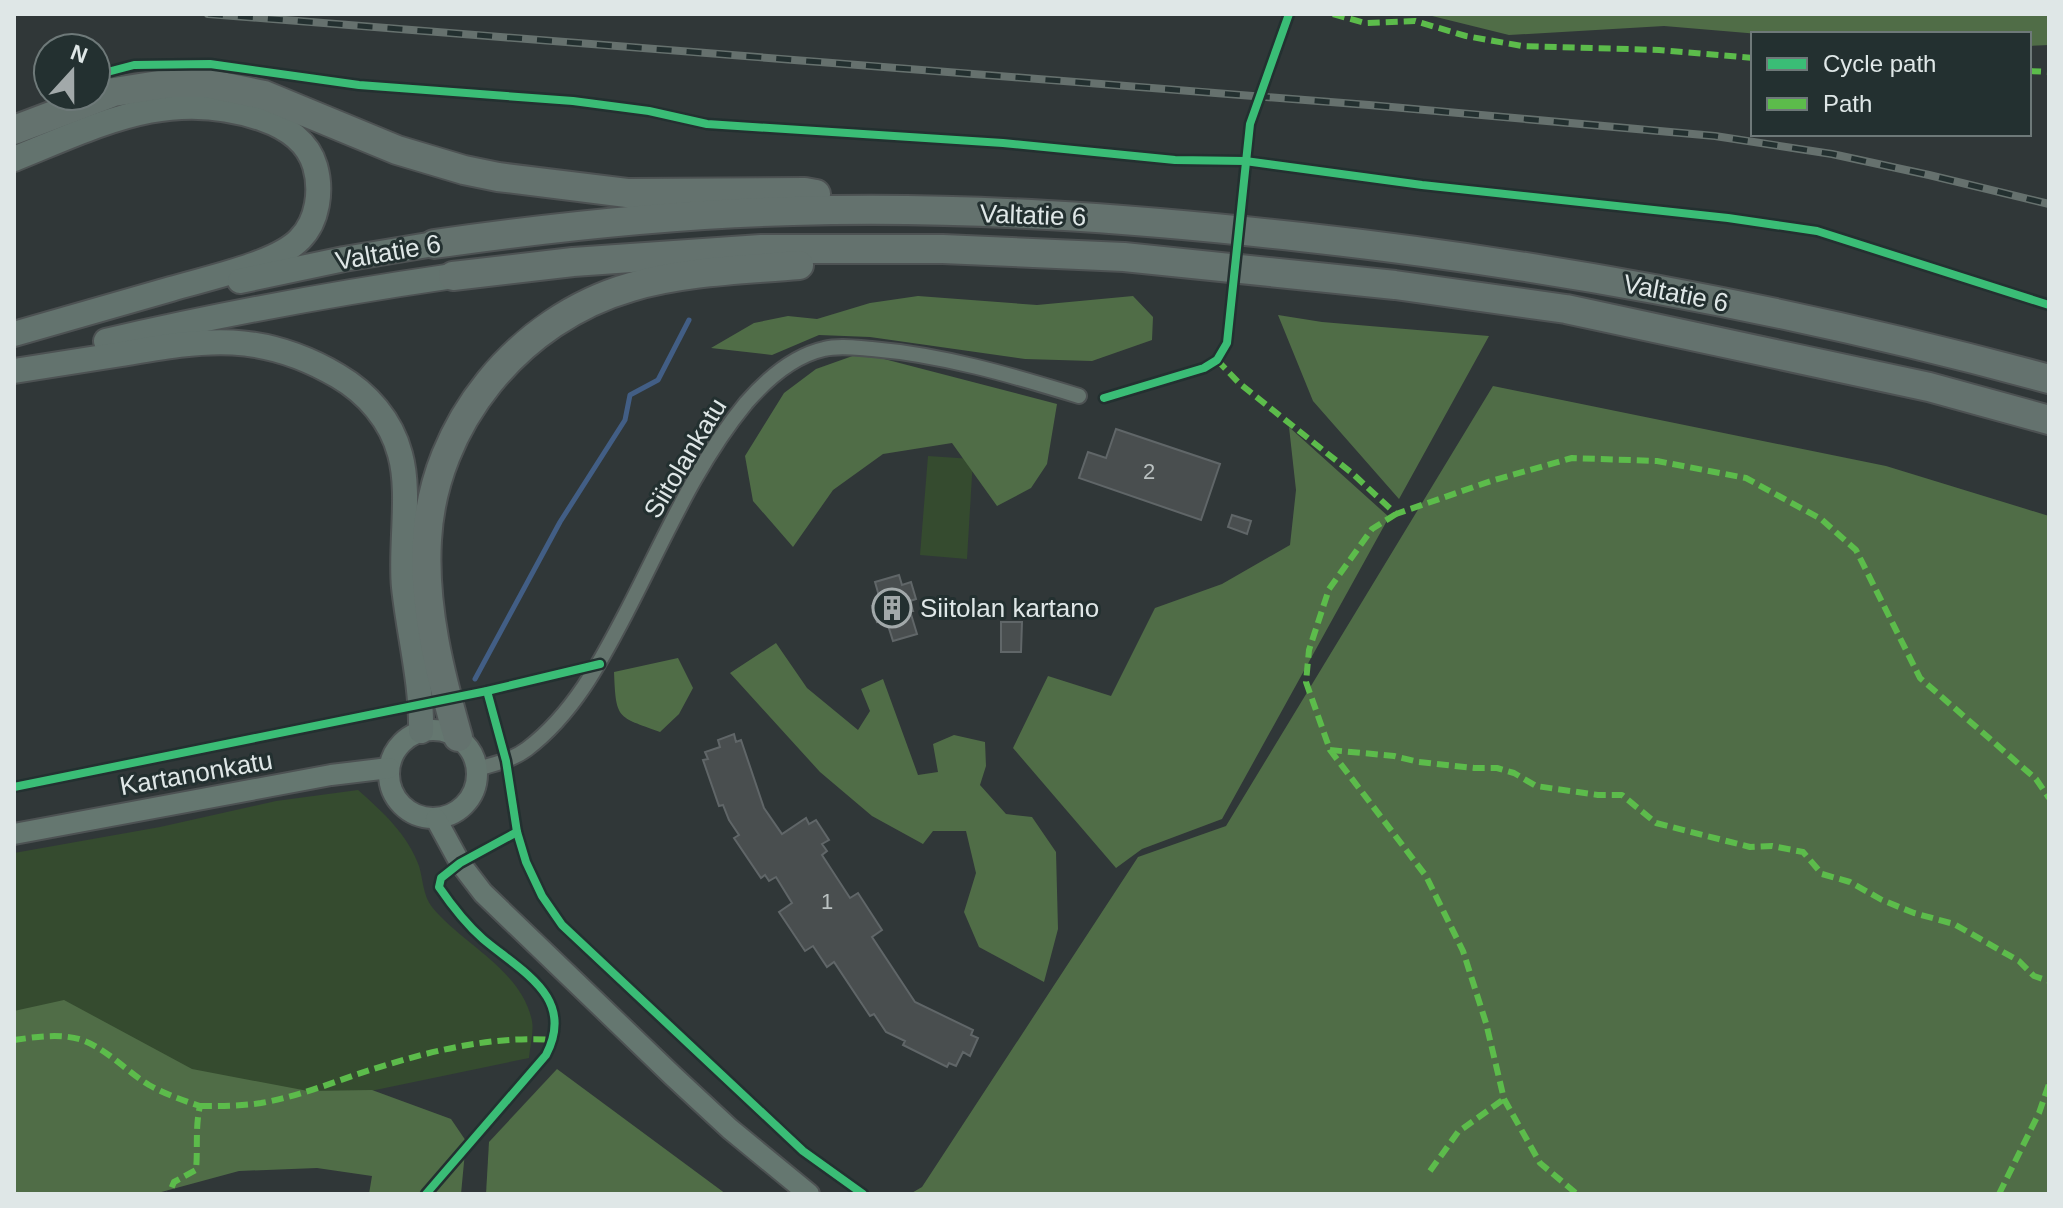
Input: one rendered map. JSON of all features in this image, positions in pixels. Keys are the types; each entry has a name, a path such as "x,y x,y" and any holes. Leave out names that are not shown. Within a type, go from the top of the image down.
{"highway":[{"path":"14,130 114,92 171,83 206,83 264,95 397,150 498,177 627,193 805,192 891,211"},
{"path":"14,159 133,113 193,105 251,114 290,132 312,157 319,184 312,222 301,239 287,250 240,269 14,334"},
{"name":"Valtatie 6","path":"14,334 344,259 434,244 643,219 795,211 1038,212 1173,223 1400,248 1542,268 1747,306 1936,348 2049,379"},
{"name":"Valtatie 6","path":"14,363 210,318 343,292 453,276 573,262 761,249 943,249 1124,257 1380,283 1566,309 1929,387 2049,420"},
{"path":"458,737 428,604 427,539 438,476 452,438 474,402 502,365 541,332 579,309 629,287 696,274 820,263 1124,257"},
{"path":"14,371 191,342 238,341 277,348 312,360 368,397 387,424 400,454 404,585 422,703 421,731"}],"main road":[{"path":"440,730 458,737 467,746 477,769 476,787 467,803 453,814 436,819 420,817 406,810 395,798 389,784 389,768 399,745 421,731 440,730"},
{"name":"Kartanonkatu","path":"14,834 331,775 389,768"},
{"path":"436,819 460,863 483,893 707,1108 809,1194"}],"street":[{"name":"Siitolankatu","path":"477,769 506,761 526,750 577,698 600,664 707,458 762,384 792,363 824,348 906,352 964,364 1079,396"}],"green space":[{"path":"1424,14 2049,14 2049,45 2031,46 2031,32 1751,33 1664,26 1509,35"},
{"path":"918,296 1037,305 1133,296 1153,317 1152,340 1092,361 1025,359 870,337 819,335 772,355 711,348 754,323 788,316 817,319 870,303"},
{"path":"1278,315 1322,322 1489,336 1399,499 1313,401"},
{"path":"861,353 1057,404 1047,464 1031,488 997,506 952,443 883,454 833,490 793,547 753,501 745,456 784,393 816,369"},
{"path":"1493,386 1886,466 2049,516 2049,1194 910,1194 922,1187 1138,857 1226,826"},
{"path":"1289,427 1389,517 1222,819 1142,849 1116,868 1013,748 1048,676 1111,696 1155,608 1222,584 1290,545 1296,490"},
{"path":"928,456 973,459 967,559 920,555"},
{"path":"776,643 807,688 858,730 870,711 861,689 883,679 918,775 938,772 933,744 954,735 985,742 986,766 980,785 1006,814 1032,817 1056,852 1058,929 1044,982 979,947 964,912 976,873 966,831 933,831 923,844 872,816 820,772 730,673"},
{"path":"678,658 693,688 679,714 660,732 627,719 618,708 614,672"},
{"path":"358,790 385,815 408,844 419,866 425,893 432,907 504,972 516,987 532,1021 529,1058 77,1152 14,1048 14,853 160,827 276,801"},
{"path":"64,1000 192,1069 308,1091 372,1090 451,1119 466,1141 461,1194 369,1194 372,1176 317,1168 239,1171 154,1194 14,1194 14,1011"},
{"path":"557,1069 726,1194 486,1194 489,1142"}],"building":[{"path":"1116,429 1220,464 1201,520 1079,478 1088,452 1106,458"},
{"path":"1232,515 1251,521 1247,534 1228,527"},
{"name":"Siitolan kartano","path":"899,575 902,585 911,582 916,599 910,601 913,611 910,611 917,634 893,641 886,619 877,622 872,606 881,603 875,582"},
{"path":"1001,622 1022,622 1021,652 1001,652"},
{"path":"734,734 736,742 741,740 764,808 782,834 806,818 809,824 816,820 829,840 822,844 827,851 822,855 850,898 858,893 882,930 872,937 915,1002 973,1030 971,1035 978,1038 970,1056 963,1052 956,1066 949,1063 947,1067 903,1045 905,1041 886,1032 874,1014 870,1016 834,962 827,967 813,946 805,951 779,912 792,903 776,877 769,881 765,875 761,878 734,838 739,835 723,805 719,806 703,760 708,759 705,752 720,747 718,740"}],"waterway":[{"path":"475,679 560,522 625,420 630,395 658,380 689,320"}],"railway":[{"path":"208,14 1369,105 1715,136 1832,154 2049,204"}],"marked path":[{"path":"1333,14 1365,23 1415,21 1466,36 1522,46 1659,50 1751,58"},
{"path":"2031,71 2049,72"},
{"path":"1217,360 1239,383 1353,474 1396,514 1491,481 1572,458 1657,461 1746,478 1821,519 1856,550 1920,678 2036,779 2049,798"},
{"path":"1396,514 1372,529 1329,589 1309,650 1306,682 1330,750 1426,876 1463,951 1486,1023 1504,1099 1540,1163 1577,1194"},
{"path":"1330,750 1474,768 1497,768 1514,773 1536,786 1598,795 1622,795 1656,823 1750,847 1772,846 1803,852 1822,874 1850,882 1914,913 1954,924 2019,961 2034,976 2049,981"},
{"path":"14,1040 57,1036 82,1040 100,1049 149,1085 200,1106 196,1170 174,1182 169,1194"},
{"path":"200,1106 273,1101 403,1060 478,1043 554,1040"},
{"path":"1999,1194 2039,1113 2049,1084"},
{"path":"1430,1171 1458,1132 1504,1099"}],"cycle path":[{"path":"1104,398 1204,368 1217,360 1227,343 1250,124 1289,14"},
{"path":"112,71 134,65 210,64 359,85 573,101 649,111 707,124 1003,143 1175,160 1245,161 1422,185 1728,218 1817,231 2049,305"},
{"path":"14,787 487,691 600,664"},
{"path":"487,691 506,761 517,832 526,862 542,896 562,925 803,1151 863,1194"},
{"path":"426,1194 546,1055 554,1035 550,1002 540,988 477,933 439,887 441,878 460,863 517,832"}],"place":[{"name":"Siitolan kartano","path":"892,608"}]}
